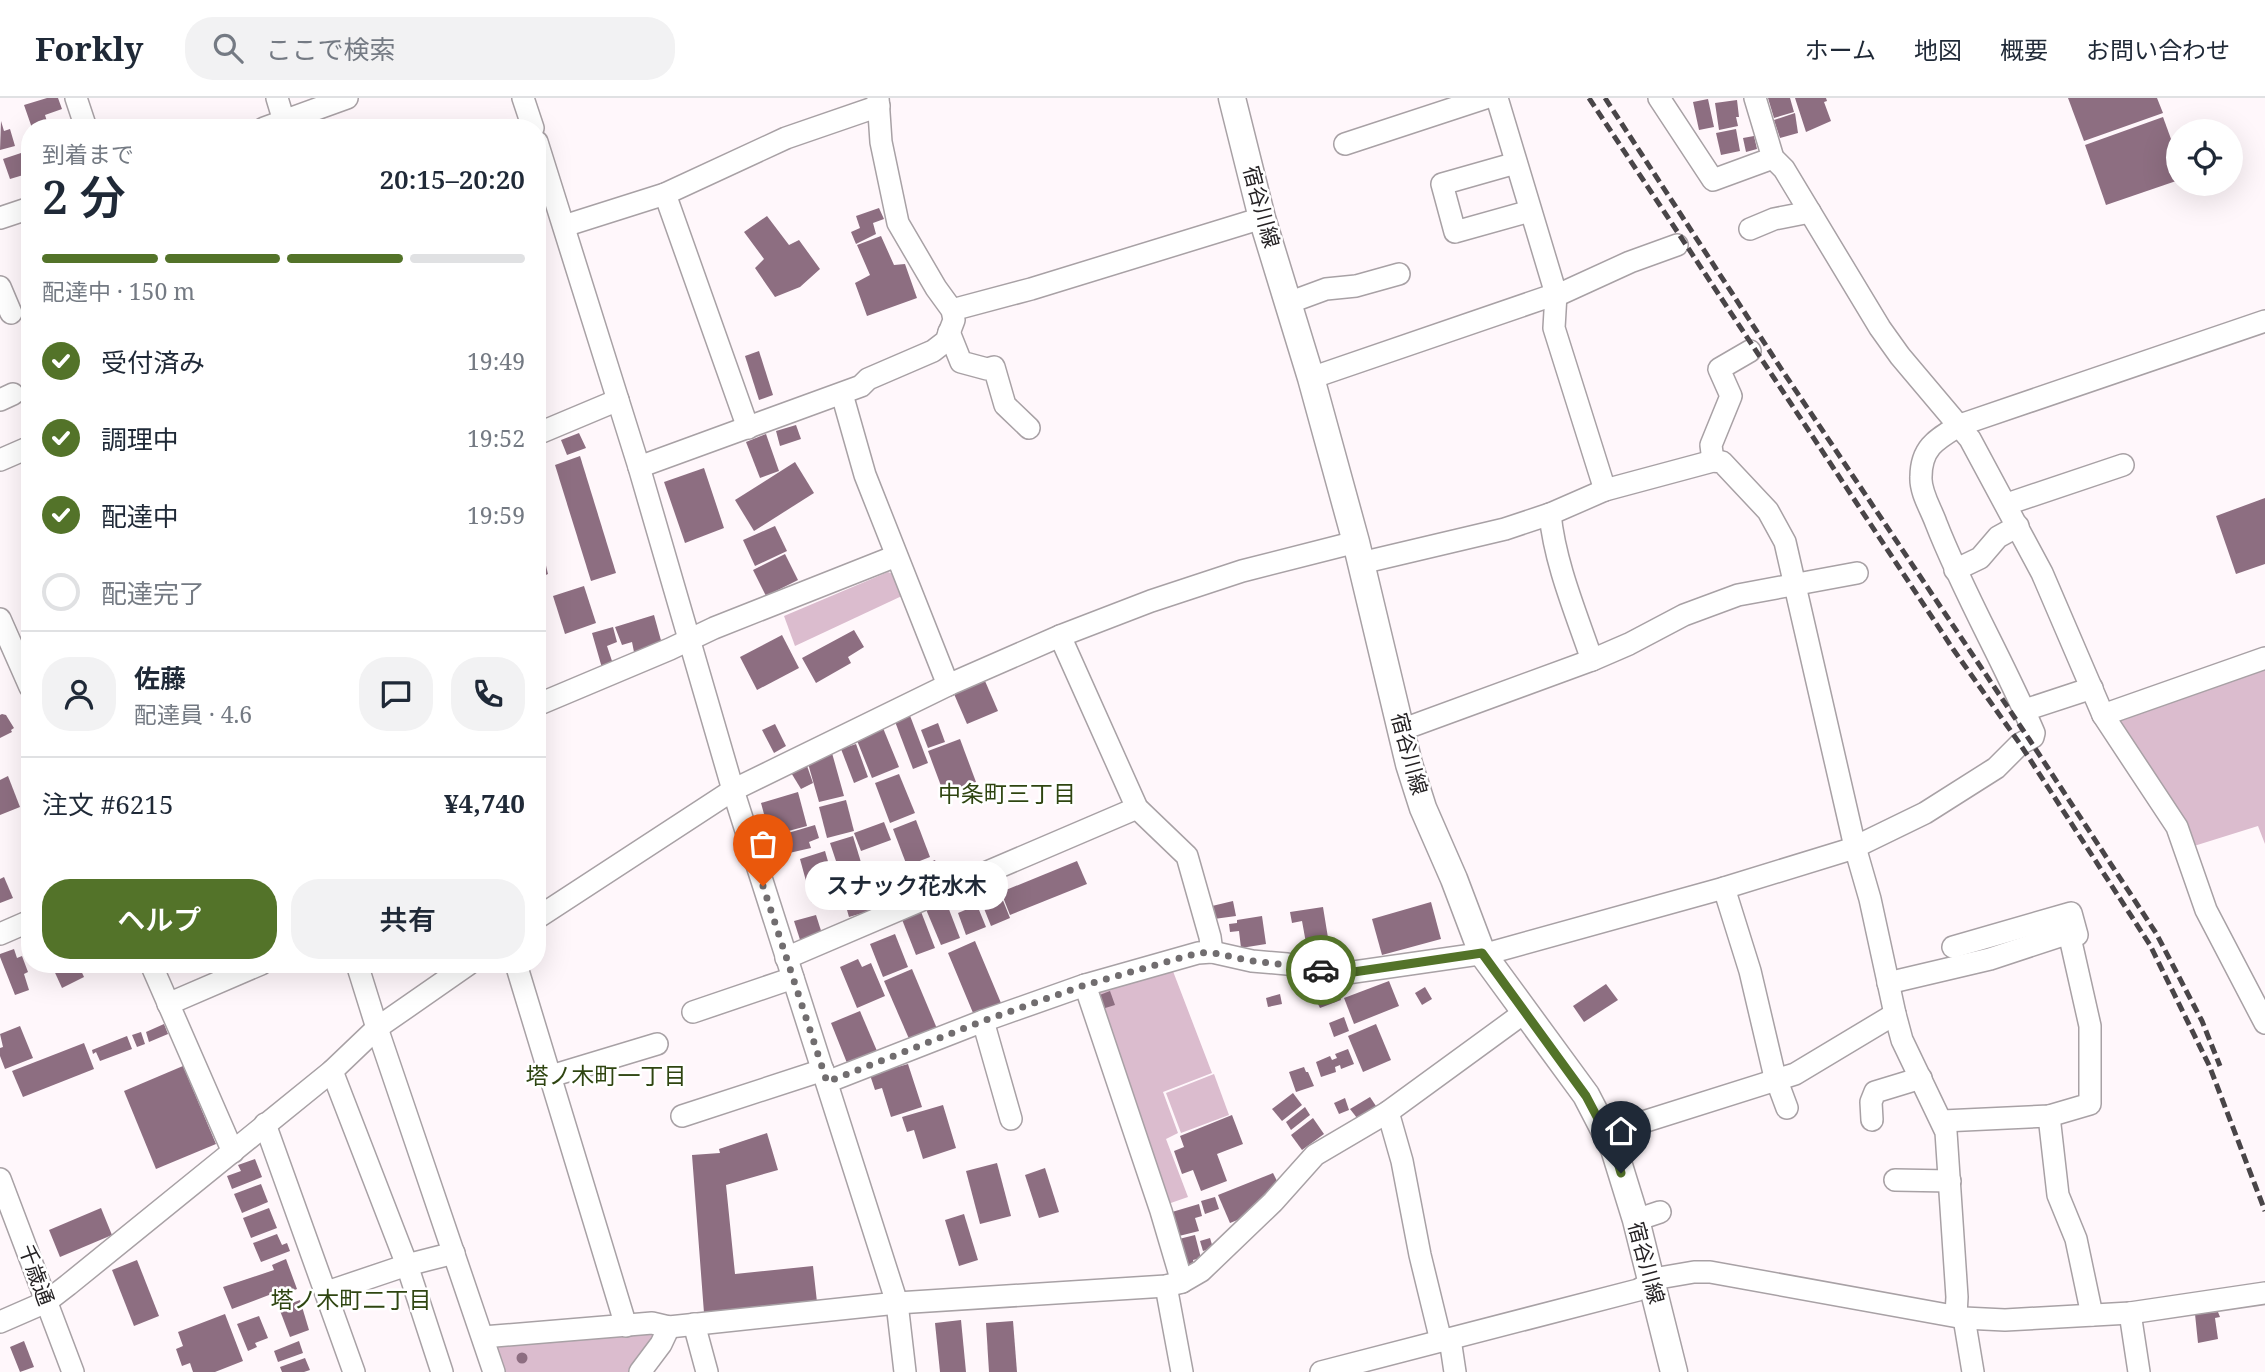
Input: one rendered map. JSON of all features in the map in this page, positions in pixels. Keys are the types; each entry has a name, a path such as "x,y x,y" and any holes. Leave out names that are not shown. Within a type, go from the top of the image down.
{"main road":[{"name":"宿谷川線","path":"1231,98 1262,218 1311,378 1423,808 1454,878 1482,953 1586,1096 1648,1216 1651,1282 1674,1372"}],"street":[{"path":"76,98 83,119"},
{"path":"277,98 283,119"},
{"path":"297,119 347,98"},
{"path":"523,98 530,119"},
{"path":"1345,144 1485,98"},
{"path":"1497,98 1556,294 1554,328 1605,490"},
{"path":"1659,98 1713,180 1773,158"},
{"path":"1755,98 1773,158 1784,169 1880,328 1900,356 1960,425 2007,504 2042,573 2104,715 2177,827 2206,910 2265,1023"},
{"path":"564,226 665,194 786,138 879,102 881,142 898,223 952,310 954,320 946,341 933,351 868,379 861,386 842,394 639,467"},
{"path":"1516,163 1442,184 1455,232 1530,211"},
{"path":"546,170 639,467 733,790 897,1303 905,1372"},
{"path":"665,194 748,428"},
{"path":"0,218 21,211"},
{"path":"1750,229 1774,219 1810,212"},
{"path":"952,310 1031,289 1262,218"},
{"path":"1311,378 1560,294 1630,262 1677,245"},
{"path":"1288,303 1326,289 1356,286 1399,274"},
{"path":"0,286 11,313"},
{"path":"682,1116 825,1076 1085,985 1198,953 1212,952 1340,974 1493,953 1724,888 1855,847 1925,813 1996,768 2020,744 2034,736 2025,710 1955,570 1920,479 1927,449 1960,425 2265,321"},
{"path":"949,332 961,362 987,369 994,367 1005,405 1029,428"},
{"path":"1713,461 1711,445 1731,396 1719,369 1750,351"},
{"path":"842,394 866,475 948,685"},
{"path":"546,430 618,400"},
{"path":"0,460 21,451"},
{"path":"546,912 733,790 948,685 1060,636 1151,601 1242,571 1505,529 1550,514 1605,490 1713,461 1722,462 1768,511 1785,542 1902,1040 1946,1132 1957,1297 1973,1372"},
{"path":"2007,504 2123,465"},
{"path":"1550,514 1564,577 1592,660"},
{"path":"1955,570 1980,558 1998,537 2018,526"},
{"path":"546,701 690,638 896,556"},
{"path":"1402,730 1592,660 1684,615 1738,595 1857,573"},
{"path":"0,619 21,647"},
{"path":"1060,636 1137,808 1187,856 1212,952"},
{"path":"2104,715 2265,658"},
{"path":"2025,710 2092,688"},
{"path":"693,1012 1137,808"},
{"path":"1724,888 1750,971 1774,1073 1787,1108"},
{"path":"1943,1121 2049,1116 2090,1104 2091,1100 2090,1026 2079,935 2071,914 1953,947"},
{"path":"0,934 21,925"},
{"path":"1888,982 1990,959 2069,933 2079,935"},
{"path":"155,973 233,1152"},
{"path":"169,1004 240,973"},
{"path":"360,973 494,1372"},
{"path":"0,1322 46,1302 332,1071 377,1028 456,973"},
{"path":"519,973 626,1326"},
{"path":"1085,985 1161,1211 1174,1284 1182,1372"},
{"path":"483,1337 652,1324 669,1327 897,1303 1174,1284 1200,1271 1225,1250 1315,1155 1388,1112 1525,1012"},
{"path":"1605,1134 1795,1073 1895,1014"},
{"path":"983,1021 1011,1119"},
{"path":"551,1076 657,1044"},
{"path":"332,1071 407,1265 442,1372"},
{"path":"1872,1120 1871,1102 1875,1092 1921,1078"},
{"path":"1388,1112 1402,1161 1420,1255 1455,1372"},
{"path":"2049,1116 2058,1195 2076,1239 2092,1315"},
{"path":"265,1124 354,1372"},
{"name":"千歳通","path":"0,1179 73,1372"},
{"path":"1895,1180 1950,1181"},
{"path":"327,1292 407,1265 454,1253"},
{"path":"1321,1372 1638,1290 1659,1278 1695,1272 1710,1272 1960,1317 2006,1320 2130,1313 2265,1293"},
{"path":"2130,1313 2139,1372"},
{"path":"694,1324 706,1372"},
{"path":"640,1372 661,1344 669,1327"}],"shaded area":[{"path":"888,572 896,575 904,595 795,646 784,616"},
{"path":"2265,667 2265,844 2258,826 2194,846 2114,717"},
{"path":"1171,966 1212,1073 1163,1092 1178,1133 1166,1139 1188,1197 1165,1205 1094,999 1098,986"},
{"path":"1214,1074 1229,1115 1181,1133 1166,1093"},
{"path":"651,1330 657,1342 636,1372 502,1372 494,1347 498,1341"}],"building":[{"path":"47,98 58,98 62,109 45,115 46,119 29,119 24,105"},
{"path":"1768,98 1790,98 1794,112 1774,118"},
{"path":"1795,98 1826,98 1827,101 1824,102 1831,121 1806,132"},
{"path":"2068,98 2157,98 2163,113 2084,141"},
{"path":"1708,99 1714,127 1699,130 1693,102"},
{"path":"1737,100 1738,126 1719,130 1715,103"},
{"path":"1795,113 1798,133 1780,138 1774,120"},
{"path":"2163,117 2166,125 2166,184 2106,205 2085,145"},
{"path":"1,121 4,131 10,129 15,146 0,150"},
{"path":"1736,129 1740,151 1721,155 1716,133"},
{"path":"1754,136 1757,149 1746,152 1743,138"},
{"path":"21,153 21,176 10,179 3,159"},
{"path":"879,208 884,219 873,223 876,234 856,244 851,232 860,228 856,216"},
{"path":"767,216 789,245 799,240 820,269 800,287 775,297 755,268 764,259 744,232"},
{"path":"881,236 894,265 905,264 917,298 867,316 855,283 870,275 857,245"},
{"path":"759,351 773,395 759,400 745,356"},
{"path":"796,425 801,439 780,446 776,431"},
{"path":"579,433 586,448 567,455 561,440"},
{"path":"766,434 779,471 760,478 746,442"},
{"path":"580,456 616,573 591,581 555,465"},
{"path":"795,462 814,493 754,531 735,500"},
{"path":"704,468 724,528 685,543 664,482"},
{"path":"2265,498 2265,564 2236,574 2216,516"},
{"path":"775,526 787,551 755,566 743,540"},
{"path":"785,554 798,580 766,596 753,570"},
{"path":"584,586 596,623 565,634 553,596"},
{"path":"654,615 662,644 634,652 632,642 622,645 615,627"},
{"path":"613,627 617,642 607,646 613,664 602,668 592,633"},
{"path":"854,630 864,647 848,657 851,663 816,683 802,658"},
{"path":"782,635 799,668 757,690 740,657"},
{"path":"985,681 998,711 967,724 954,694"},
{"path":"909,713 928,763 913,769 894,719"},
{"path":"0,715 6,715 14,728 0,738"},
{"path":"938,723 945,742 928,748 921,730"},
{"path":"775,724 786,746 774,753 762,730"},
{"path":"883,728 899,767 872,778 856,738"},
{"path":"960,739 976,782 944,794 928,751"},
{"path":"856,744 868,777 854,783 841,749"},
{"path":"832,753 844,796 819,802 807,760"},
{"path":"805,760 813,783 801,789 790,771"},
{"path":"899,774 915,813 890,823 875,783"},
{"path":"8,776 20,807 0,815 0,780"},
{"path":"798,792 807,826 770,836 761,803"},
{"path":"846,800 854,831 827,838 819,807"},
{"path":"916,820 930,857 907,866 893,829"},
{"path":"884,822 891,840 861,851 854,833"},
{"path":"815,825 819,838 809,842 811,848 776,856 771,838"},
{"path":"853,836 863,869 841,876 830,843"},
{"path":"825,851 838,896 812,903 800,859"},
{"path":"935,860 944,882 915,894 906,872"},
{"path":"1077,861 1087,884 1010,915 1001,892"},
{"path":"865,874 876,909 849,917 839,882"},
{"path":"4,877 13,898 0,903 0,879"},
{"path":"998,888 1010,918 991,926 979,896"},
{"path":"945,899 960,938 941,945 925,907"},
{"path":"1233,901 1236,916 1214,919 1212,906"},
{"path":"1431,902 1441,939 1382,955 1372,919"},
{"path":"977,905 986,927 966,935 958,913"},
{"path":"1323,907 1330,950 1308,954 1302,921 1292,923 1290,912"},
{"path":"920,909 935,948 916,955 901,917"},
{"path":"816,915 824,940 802,946 794,921"},
{"path":"1262,916 1266,944 1241,948 1239,931 1230,932 1229,924"},
{"path":"895,934 908,967 883,977 870,944"},
{"path":"975,941 1001,1003 991,1007 976,1020 948,953"},
{"path":"14,949 17,958 21,956 21,973 26,973 24,974 29,990 15,995 0,954"},
{"path":"858,959 862,967 871,963 885,996 857,1008 840,967"},
{"path":"912,969 938,1031 913,1048 884,981"},
{"path":"55,973 82,973 84,977 62,988"},
{"path":"1332,978 1341,1000 1320,1008 1317,1002 1313,1004 1309,995 1314,993 1311,987"},
{"path":"1389,981 1399,1006 1354,1024 1344,998"},
{"path":"1606,984 1618,1000 1584,1022 1573,1006"},
{"path":"1425,987 1432,999 1422,1005 1415,993"},
{"path":"1110,991 1115,1005 1102,1009 1097,996"},
{"path":"1280,994 1282,1004 1268,1007 1266,998"},
{"path":"860,1011 877,1051 847,1063 831,1023"},
{"path":"1344,1017 1349,1031 1334,1037 1329,1023"},
{"path":"164,1024 168,1034 149,1042 146,1032"},
{"path":"1376,1024 1391,1060 1363,1072 1348,1036"},
{"path":"20,1026 33,1058 5,1069 0,1056 0,1048 3,1047 0,1034"},
{"path":"141,1032 145,1044 137,1047 132,1035"},
{"path":"127,1036 132,1049 100,1061 96,1052 93,1054 92,1050"},
{"path":"84,1043 94,1069 23,1097 12,1071"},
{"path":"1348,1049 1354,1064 1341,1069 1340,1065 1335,1067 1336,1072 1321,1077 1316,1062 1330,1056 1332,1060 1337,1058 1335,1054"},
{"path":"908,1064 922,1107 891,1117 882,1088 875,1090 870,1075"},
{"path":"183,1066 216,1144 156,1169 124,1091"},
{"path":"1304,1067 1314,1086 1296,1092 1289,1072"},
{"path":"1293,1093 1302,1105 1282,1121 1272,1109"},
{"path":"1370,1097 1376,1106 1357,1118 1350,1109"},
{"path":"1345,1098 1349,1110 1339,1114 1334,1103"},
{"path":"943,1105 956,1148 923,1159 914,1130 907,1132 902,1117"},
{"path":"1305,1107 1310,1115 1291,1130 1286,1122"},
{"path":"1232,1115 1243,1144 1217,1154 1227,1181 1201,1191 1193,1170 1182,1174 1174,1151 1184,1147 1180,1136"},
{"path":"1313,1118 1324,1134 1302,1150 1291,1135"},
{"path":"767,1133 778,1170 726,1185 735,1274 813,1266 817,1302 704,1313 692,1155 720,1153 719,1149"},
{"path":"255,1159 262,1177 232,1189 227,1176 241,1171 238,1165"},
{"path":"997,1163 1011,1216 980,1224 966,1171"},
{"path":"1045,1168 1059,1212 1039,1218 1025,1175"},
{"path":"1273,1173 1278,1183 1245,1217 1230,1223 1218,1195"},
{"path":"261,1184 268,1202 242,1213 234,1194"},
{"path":"1215,1197 1219,1209 1205,1214 1201,1201"},
{"path":"1199,1204 1202,1216 1195,1218 1199,1231 1179,1236 1172,1212"},
{"path":"101,1208 112,1235 60,1257 49,1230"},
{"path":"269,1208 277,1228 251,1238 243,1218"},
{"path":"964,1214 978,1260 959,1266 945,1220"},
{"path":"277,1234 282,1245 287,1243 290,1251 261,1262 253,1243"},
{"path":"1195,1235 1201,1258 1193,1260 1194,1265 1184,1268 1179,1239"},
{"path":"1210,1238 1213,1248 1203,1251 1200,1241"},
{"path":"286,1259 297,1289 284,1294 282,1290 232,1309 223,1287 274,1270 272,1265"},
{"path":"137,1260 159,1316 134,1326 112,1270"},
{"path":"300,1300 309,1330 290,1337 279,1308"},
{"path":"2218,1312 2220,1317 2215,1318 2218,1339 2198,1343 2195,1314"},
{"path":"225,1314 243,1361 215,1372 193,1372 190,1363 182,1366 176,1349 183,1346 178,1332"},
{"path":"259,1316 268,1338 255,1343 257,1347 248,1351 237,1324"},
{"path":"961,1320 966,1372 940,1372 935,1323"},
{"path":"1013,1321 1017,1372 989,1372 986,1323"},
{"path":"24,1341 34,1367 20,1372 10,1347"},
{"path":"299,1341 303,1353 278,1362 274,1351"},
{"path":"522,1352 528,1358 522,1364 516,1358"},
{"path":"305,1358 310,1370 282,1372 280,1367"}],"railway":[{"path":"1589,98 1953,649 2020,744 2150,945 2209,1065 2265,1211"},
{"path":"1605,98 2156,933 2202,1021 2220,1066"}],"way so far":[{"path":"763,886 827,1082 983,1021 1085,985 1198,953 1212,952 1252,961 1321,970"}],"place":[{"name":"スナック花水木","path":"763,886"}],"district":[{"name":"中条町三丁目","path":"1007,794"},
{"name":"塔ノ木町一丁目","path":"606,1076"},
{"name":"塔ノ木町二丁目","path":"351,1300"}],"route":[{"path":"1321,970 1340,974 1482,953 1586,1096 1614,1149 1621,1173"}]}
